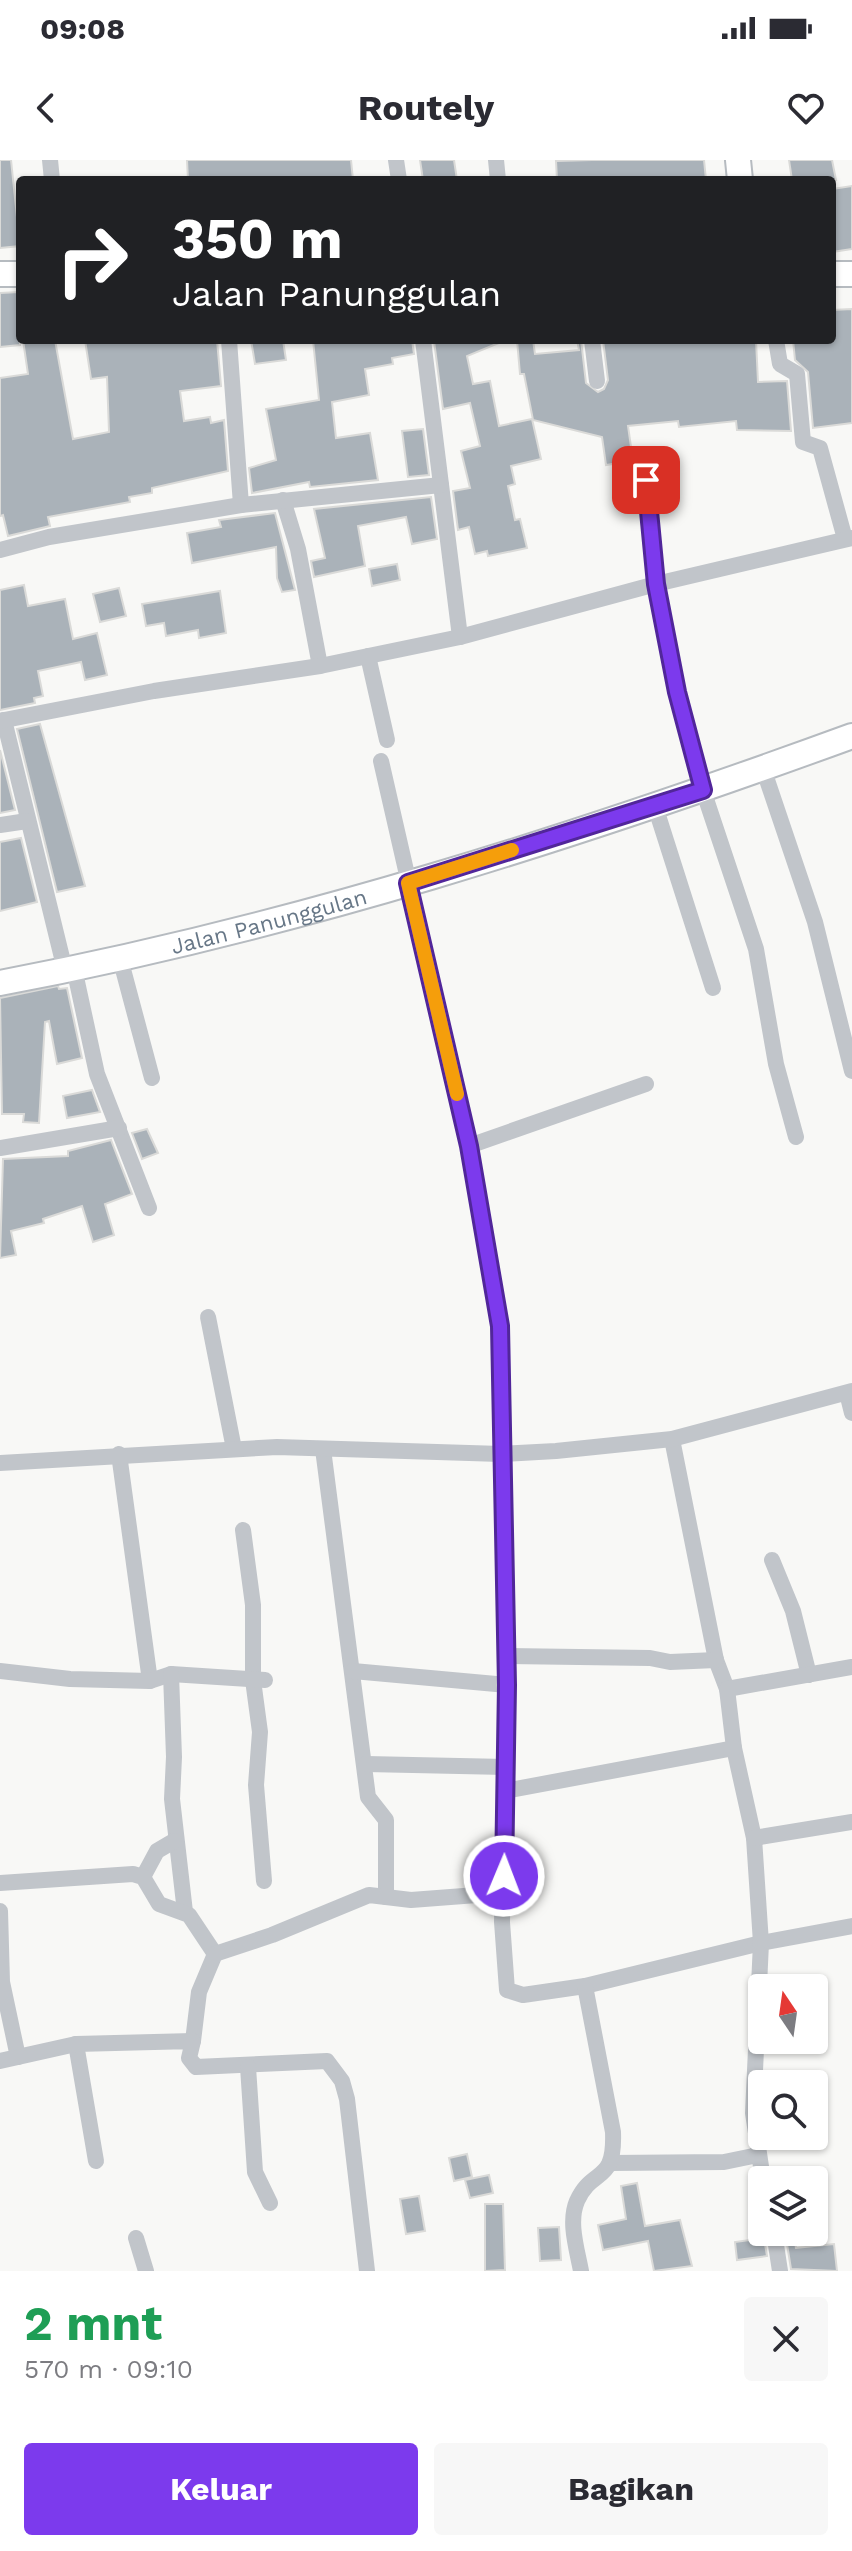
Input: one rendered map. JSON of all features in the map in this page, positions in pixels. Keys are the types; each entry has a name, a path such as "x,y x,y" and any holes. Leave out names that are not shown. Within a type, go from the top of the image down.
{"main road":[{"name":"Jalan Panunggulan","path":"0,983 120,958 408,883 655,806 852,736"}],"street":[{"path":"229,344 241,505"},
{"path":"423,344 460,637"},
{"path":"592,344 597,381"},
{"path":"149,1208 97,1074 2,721 154,691 320,666 460,637 656,584 849,538 820,448 803,442 797,374 780,364 777,344"},
{"path":"646,480 656,584 677,692 703,790 756,949 776,1064 796,1137"},
{"path":"0,550 49,537 241,505 441,485"},
{"path":"283,500 298,549 320,666"},
{"path":"368,656 387,740"},
{"path":"381,761 469,1146 500,1326 504,1374 501,1454 507,1685 503,1893 504,1981 507,1990 523,1995 585,1986 761,1943 852,1926"},
{"path":"763,768 815,922 852,1071"},
{"path":"655,806 713,988"},
{"path":"0,825 27,821"},
{"path":"120,958 152,1078"},
{"path":"469,1146 646,1084"},
{"path":"0,1148 119,1128"},
{"path":"208,1317 234,1449"},
{"path":"0,1463 234,1449 501,1454 672,1439 849,1392 852,1413"},
{"path":"672,1439 716,1660 727,1689 734,1748 754,1838 761,1943 753,2113 760,2166"},
{"path":"323,1449 369,1801 386,1820 386,1897"},
{"path":"119,1454 150,1681"},
{"path":"243,1530 259,1680 260,1732 256,1785 264,1881"},
{"path":"772,1560 793,1611 809,1675"},
{"path":"506,1656 650,1658 670,1662 716,1660"},
{"path":"727,1689 852,1667"},
{"path":"0,1671 70,1679 150,1681 171,1674 259,1680"},
{"path":"353,1671 507,1685"},
{"path":"171,1674 174,1841 186,1891 185,1912"},
{"path":"505,1791 734,1748"},
{"path":"366,1764 506,1767"},
{"path":"754,1838 852,1822"},
{"path":"143,1877 157,1851 174,1841"},
{"path":"0,1883 125,1874 143,1877 159,1904 185,1912 196,1922 215,1954"},
{"path":"367,2271 347,2099 335,2069 327,2061 313,2059 248,2067 196,2067 189,2058 199,1992 215,1954 323,1916 361,1898 417,1900 503,1893"},
{"path":"0,1911 2,1982 18,2057"},
{"path":"580,2271 573,2218 576,2203 584,2190 611,2163 613,2132 585,1986"},
{"path":"0,2061 76,2044 193,2041"},
{"path":"76,2044 96,2161"},
{"path":"248,2067 255,2172 258,2186 270,2203"},
{"path":"611,2163 724,2162 758,2155"},
{"path":"136,2238 146,2271"},
{"path":"776,2246 780,2271"}],"building":[{"path":"0,160 11,160 16,246 0,248"},
{"path":"187,160 351,160 353,176 188,176"},
{"path":"420,160 454,160 456,176 422,176"},
{"path":"704,160 706,176 557,176 556,161"},
{"path":"789,160 832,160 835,176 791,176"},
{"path":"852,186 852,249 836,251 836,188"},
{"path":"16,292 16,344 20,345 0,347 0,293"},
{"path":"852,309 852,423 813,428 808,372 795,360 793,344 836,344 836,310"},
{"path":"24,344 56,344 73,439 109,432 107,377 91,379 86,344 217,344 221,386 180,391 184,421 210,417 211,423 224,420 228,471 152,488 152,493 129,497 130,502 48,517 50,526 8,536 3,515 0,516 0,378 28,374"},
{"path":"252,344 284,344 286,360 255,364"},
{"path":"313,344 413,344 414,354 392,358 393,364 365,369 369,395 332,402 336,438 370,433 378,480 310,487 309,482 252,493 249,468 276,460 266,409 319,400"},
{"path":"434,344 496,344 467,356 473,384 490,381 499,426 532,419 541,459 511,466 515,484 508,486 515,520 520,519 527,548 488,556 487,551 475,554 469,527 458,530 453,491 470,488 461,451 480,446 470,403 443,409"},
{"path":"517,344 534,344 535,354 579,350 578,344 581,344 586,383 598,392 604,389 608,380 604,344 756,344 758,382 787,381 791,431 737,430 736,421 679,427 678,421 628,426 633,461 606,465 602,437 533,420 524,374 520,374"},
{"path":"423,429 429,475 408,477 402,431"},
{"path":"431,497 437,539 412,544 406,517 358,526 365,566 314,577 311,561 325,558 314,509"},
{"path":"275,513 295,590 282,592 277,578 276,547 192,563 187,533 221,527 219,520"},
{"path":"397,564 400,580 372,586 369,569"},
{"path":"24,585 28,606 65,599 73,639 97,633 107,675 85,680 81,662 38,671 43,696 34,698 35,703 0,710 0,590"},
{"path":"119,588 126,616 100,622 93,594"},
{"path":"220,591 226,633 199,638 198,630 166,636 164,623 146,626 142,604"},
{"path":"40,724 85,886 57,892 17,729"},
{"path":"0,750 15,810 0,813"},
{"path":"21,838 37,902 0,911 0,842"},
{"path":"58,986 59,989 67,988 82,1058 57,1064 49,1021 45,1022 39,1123 23,1122 24,1114 2,1114 0,998"},
{"path":"92,1090 100,1112 67,1118 63,1096"},
{"path":"147,1129 158,1153 142,1159 132,1133"},
{"path":"111,1140 132,1194 105,1204 114,1235 93,1242 82,1206 43,1219 44,1223 11,1231 16,1255 0,1258 3,1159 68,1156 68,1151"},
{"path":"467,2154 472,2177 454,2181 449,2158"},
{"path":"489,2175 493,2193 470,2198 465,2180"},
{"path":"637,2183 645,2226 680,2220 692,2266 654,2271 648,2241 603,2250 598,2225 626,2219 621,2186"},
{"path":"419,2196 425,2231 406,2234 400,2199"},
{"path":"485,2204 503,2204 505,2270 485,2271"},
{"path":"559,2227 561,2260 540,2261 538,2228"},
{"path":"748,2240 748,2246 765,2246 767,2256 737,2260 735,2242"},
{"path":"834,2244 837,2271 791,2269 787,2246"}],"slow traffic":[{"path":"457,1094 408,883 512,850"}],"route":[{"path":"504,1876 507,1685 501,1454 504,1374 500,1326 494,1274 469,1146 408,883 703,790 677,692 656,584 646,480"}]}
